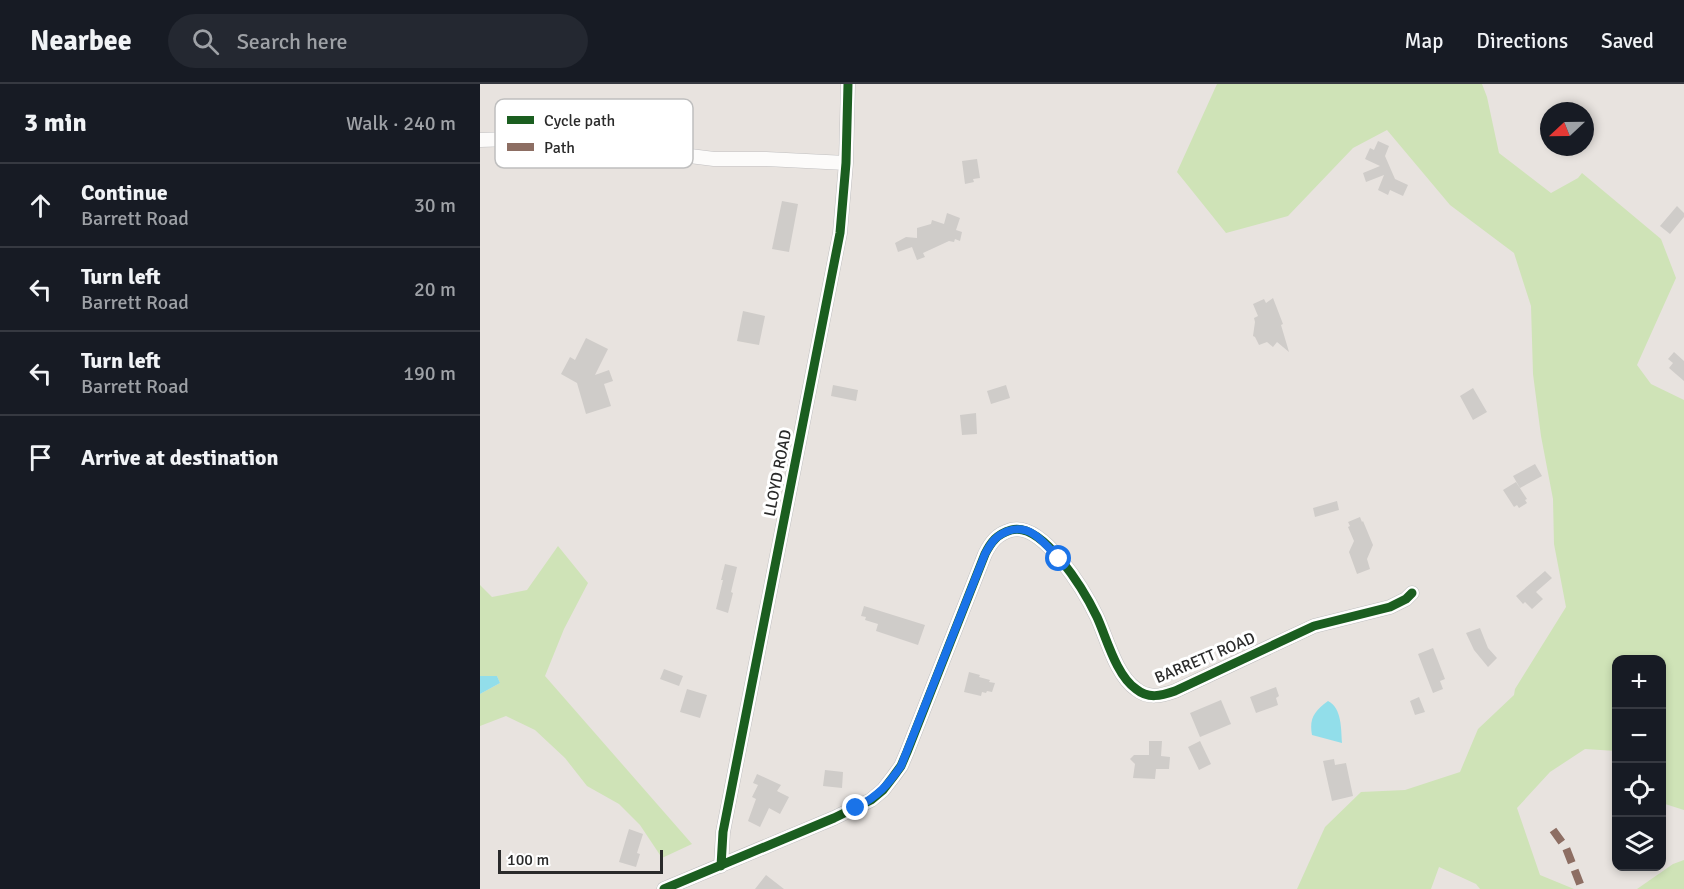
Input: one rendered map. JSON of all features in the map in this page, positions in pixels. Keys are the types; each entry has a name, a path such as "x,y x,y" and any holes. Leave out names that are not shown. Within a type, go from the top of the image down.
{"street":[{"name":"LLOYD ROAD","path":"721,866 723,832 840,233 846,163 848,84"},
{"path":"480,140 495,140"},
{"path":"693,156 846,163"},
{"name":"BARRETT ROAD","path":"664,889 856,808 883,790 901,766 985,554 995,537 1002,533 1019,529 1027,530 1051,550 1086,596 1129,684 1145,695 1162,695 1174,691 1314,626 1390,607 1406,599 1412,593"}],"green space":[{"path":"1217,84 1482,84 1499,153 1551,193 1578,178 1582,173 1661,239 1676,278 1637,365 1651,384 1684,400 1684,810 1666,804 1666,655 1612,655 1612,751 1585,749 1550,772 1517,808 1540,875 1574,889 1480,889 1476,884 1439,867 1431,889 1297,889 1325,827 1361,792 1405,790 1460,772 1478,729 1514,695 1515,689 1566,607 1554,544 1553,499 1541,436 1533,374 1531,306 1514,253 1450,205 1387,130 1353,148 1288,216 1226,233 1177,172"},
{"path":"558,546 588,583 564,629 545,676 692,844 662,858 640,825 619,804 587,786 565,758 535,730 506,716 480,726 480,694 500,683 497,676 480,676 480,585 492,597 527,590"},
{"path":"1684,860 1684,889 1637,889 1666,871 1673,864"}],"water":[{"path":"480,676 497,676 500,683 480,694"},
{"path":"1328,701 1333,704 1338,714 1342,743 1312,735 1311,724 1314,716 1319,708"}],"building":[{"path":"1378,141 1389,146 1385,156 1395,179 1408,185 1403,196 1390,190 1388,195 1378,190 1384,175 1366,182 1363,173 1380,166 1365,159 1370,148 1374,150"},
{"path":"977,159 980,178 965,184 962,161"},
{"path":"782,201 798,204 789,252 772,249"},
{"path":"1677,206 1684,213 1684,217 1670,234 1660,226"},
{"path":"947,213 960,218 956,230 962,232 960,241 955,239 954,242 949,241 923,253 925,257 917,260 912,247 898,252 895,243 906,237 917,238 917,228 931,224 932,220 944,224"},
{"path":"1273,298 1283,324 1281,325 1289,352 1277,342 1273,347 1267,342 1259,345 1253,336 1254,318 1258,316 1253,304 1264,299 1266,303"},
{"path":"743,311 765,316 759,345 737,341"},
{"path":"586,338 608,349 595,375 609,370 613,381 604,384 611,406 586,414 577,383 561,374 570,357 575,360"},
{"path":"1674,352 1684,361 1684,381 1669,368 1673,363 1668,359"},
{"path":"833,385 858,390 856,401 831,396"},
{"path":"1006,385 1010,398 991,404 987,391"},
{"path":"1473,388 1487,412 1473,420 1460,396"},
{"path":"976,413 977,434 962,435 960,415"},
{"path":"1535,464 1542,476 1520,488 1513,476"},
{"path":"1516,482 1527,499 1525,500 1527,503 1519,508 1517,505 1514,507 1503,490"},
{"path":"1337,501 1339,510 1315,517 1313,508"},
{"path":"1360,517 1373,545 1367,559 1370,569 1357,574 1349,552 1354,541 1348,522"},
{"path":"725,564 737,567 728,613 716,609"},
{"path":"1545,571 1552,578 1536,592 1543,599 1532,609 1516,596"},
{"path":"864,606 925,625 918,645 876,631 878,624 865,620 866,617 861,616"},
{"path":"1480,628 1488,648 1497,658 1488,667 1474,650 1466,633"},
{"path":"1433,648 1445,679 1440,681 1443,689 1433,693 1418,654"},
{"path":"664,669 683,676 679,686 660,679"},
{"path":"969,672 995,683 992,692 982,692 981,696 964,692"},
{"path":"1276,687 1279,696 1276,698 1278,705 1256,713 1250,697"},
{"path":"687,689 707,695 700,718 680,712"},
{"path":"1419,697 1425,712 1415,715 1410,701"},
{"path":"1221,700 1231,724 1200,737 1190,713"},
{"path":"1149,741 1162,741 1161,756 1170,757 1169,769 1156,769 1155,779 1133,778 1135,764 1130,759 1134,755 1149,755"},
{"path":"1200,741 1211,764 1199,770 1188,747"},
{"path":"1334,759 1335,765 1346,763 1353,796 1332,801 1323,761"},
{"path":"825,770 843,772 842,788 823,786"},
{"path":"757,774 781,785 777,791 789,797 780,814 769,808 760,827 748,821 756,799 752,797 758,785 753,783"},
{"path":"629,829 643,834 637,853 640,854 636,867 619,862"},
{"path":"766,875 784,889 755,889"}],"marked path":[{"path":"1553,830 1566,848 1582,889"}],"cycle path":[{"path":"721,866 723,832 840,233 846,163 848,84"},
{"path":"664,889 834,818 871,800 883,790 901,766 985,554 995,539 1011,530 1023,530 1036,536 1062,561 1097,617 1123,675 1136,689 1150,695 1175,691 1314,626 1390,607 1406,599 1412,593"}],"route":[{"path":"856,808 883,790 901,766 985,554 995,537 1011,530 1027,530 1043,542 1059,559"}]}
